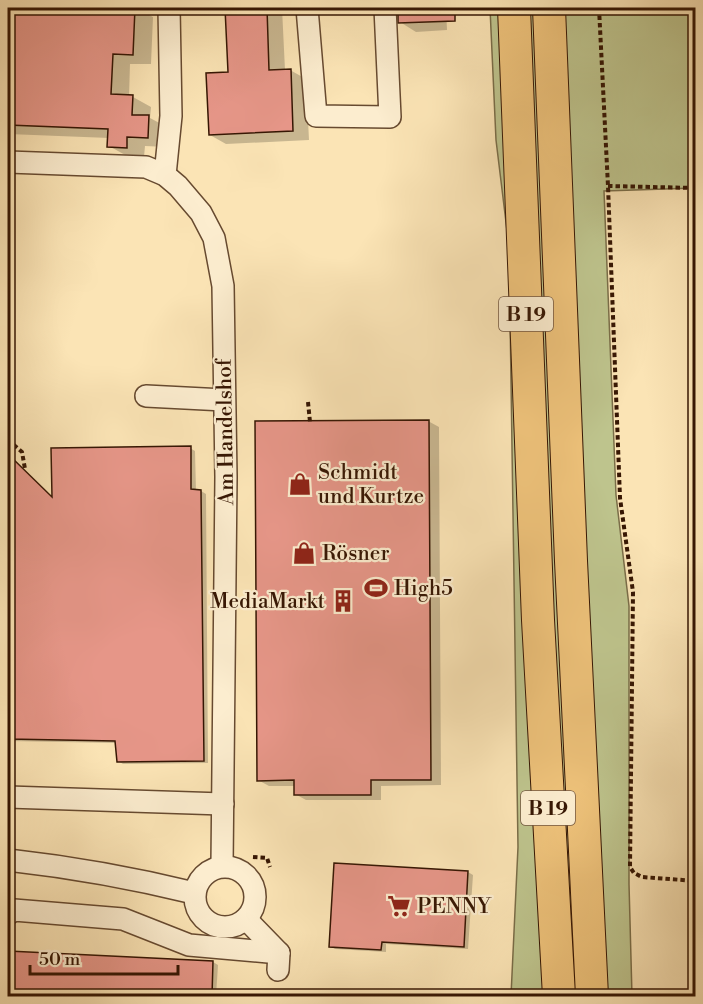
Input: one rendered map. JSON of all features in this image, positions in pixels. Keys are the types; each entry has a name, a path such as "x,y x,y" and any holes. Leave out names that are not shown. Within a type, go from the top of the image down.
{"highway":[{"name":"B 19","path":"514,8 538,620 559,996"},
{"name":"B 19","path":"549,8 571,561 592,996"}],"street":[{"path":"165,176 171,116 169,8"},
{"path":"307,8 316,116 390,117 386,8"},
{"name":"Am Handelshof","path":"8,162 146,167 165,176 178,186 201,213 214,238 223,286 226,477 222,866"},
{"path":"146,396 224,399"},
{"path":"8,797 223,804"},
{"path":"8,860 47,864 146,881 194,893"},
{"path":"222,866 237,869 249,878 255,891 254,906 246,919 233,926 218,927 205,920 196,908 194,893 199,880 204,875 222,866"},
{"path":"8,914 14,910 123,919 189,945 278,962 246,919"}],"path":[{"path":"599,8 620,498 633,592 630,867 634,873 642,877 696,881"},
{"path":"608,186 696,188"},
{"path":"308,402 310,422"},
{"path":"8,440 22,452 25,469"},
{"path":"252,857 267,858 270,867"}],"green space":[{"path":"490,8 695,8 695,188 604,191 616,495 629,606 629,884 632,996 511,996 518,847 509,247 496,140"}],"building":[{"path":"8,8 135,8 133,55 113,54 111,94 133,95 132,115 149,115 148,138 127,137 127,148 107,147 108,129 8,125"},
{"path":"225,8 267,8 269,70 291,69 293,131 209,135 206,73 228,72"},
{"path":"398,8 455,8 455,21 398,23"},
{"name":"MediaMarkt","path":"429,420 431,780 371,780 371,795 294,795 294,780 257,781 255,421"},
{"path":"191,446 191,489 201,490 204,761 117,762 115,741 8,739 8,454 52,497 51,448"},
{"name":"PENNY","path":"334,863 468,871 464,947 382,942 381,950 329,947"},
{"path":"8,951 213,961 212,996 8,996"}],"place":[{"name":"Schmidt und Kurtze","path":"300,484"},
{"name":"Rösner","path":"304,553"},
{"name":"High5","path":"376,588"},
{"name":"MediaMarkt","path":"343,601"},
{"name":"PENNY","path":"399,906"}]}
